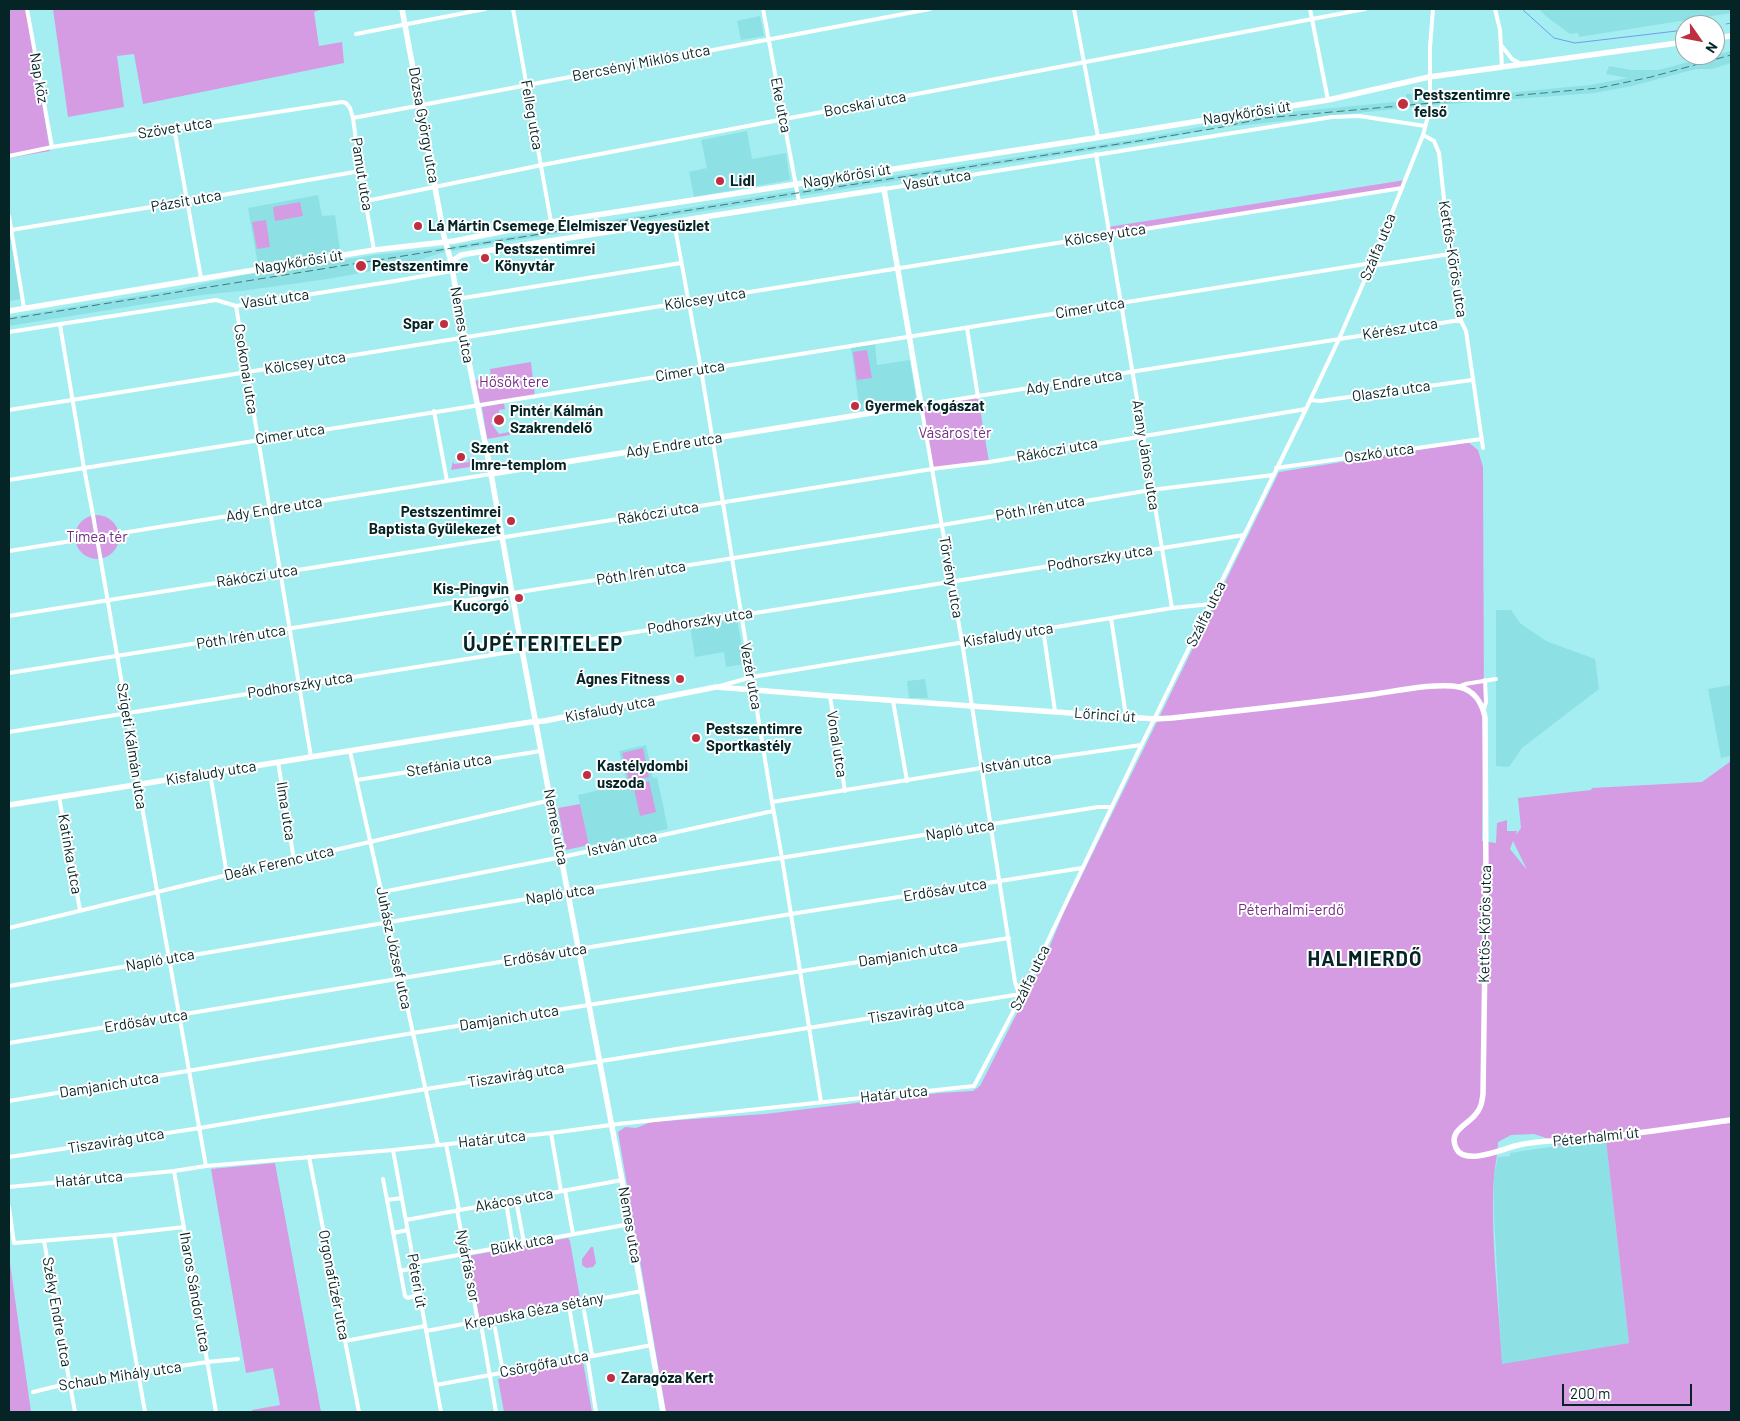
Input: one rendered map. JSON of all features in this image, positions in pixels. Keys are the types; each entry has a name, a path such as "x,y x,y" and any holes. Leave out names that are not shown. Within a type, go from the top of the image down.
{"street":[{"name":"Nap köz","path":"27,9 52,147"},
{"name":"Dózsa György utca","path":"402,9 446,242"},
{"path":"356,34 485,9"},
{"name":"Felleg utca","path":"513,9 551,222"},
{"name":"Eke utca","path":"763,9 799,202"},
{"name":"Bercsényi Miklós utca","path":"353,118 930,9"},
{"path":"1074,9 1098,137"},
{"path":"1310,9 1328,100"},
{"name":"Bocskai utca","path":"366,201 542,165 1364,9"},
{"path":"1423,135 1430,109 1430,47 1433,9"},
{"path":"1495,9 1499,19 1502,66"},
{"name":"Nagykőrösi út","path":"9,310 374,250 446,242 551,222 1328,100 1430,77 1675,43"},
{"path":"1501,45 1512,59 1522,64"},
{"name":"Szövet utca","path":"9,156 52,147 342,102"},
{"name":"Pamut utca","path":"342,102 346,103 350,108 353,118 374,250"},
{"name":"Vasút utca","path":"452,262 462,255 479,252 1340,116 1364,117 1425,126"},
{"path":"174,128 201,278"},
{"name":"Szálfa utca","path":"974,1086 1021,994 1340,339 1423,135"},
{"name":"Kettős-Körös utca","path":"1423,135 1434,141 1439,153 1450,254 1461,321 1466,331 1483,448"},
{"name":"Arany János utca","path":"1096,154 1172,608"},
{"name":"Pázsit utca","path":"11,230 360,171"},
{"name":"Kölcsey utca","path":"9,410 1402,188"},
{"name":"Törvény utca","path":"884,189 962,642 1015,982 1021,994"},
{"path":"9,216 24,308"},
{"name":"Vezér utca","path":"674,220 701,369 821,1102"},
{"name":"Nemes utca","path":"446,242 452,262 457,299 562,857 598,1061 622,1180 663,1412"},
{"name":"Címer utca","path":"9,480 1121,302 1450,254"},
{"path":"457,299 681,263"},
{"name":"Vasút utca","path":"9,332 216,300 236,306 452,271"},
{"name":"Csokonai utca","path":"236,306 311,757"},
{"name":"Kérész utca","path":"1340,339 1454,320 1461,321"},
{"name":"Szigeti Kálmán utca","path":"60,325 138,784 206,1166"},
{"path":"967,328 978,397"},
{"name":"Ady Endre utca","path":"9,551 1340,339"},
{"name":"Olaszfa utca","path":"1311,400 1320,401 1472,380"},
{"name":"Rákóczi utca","path":"9,616 932,469 990,462 1306,409"},
{"path":"434,411 448,481"},
{"name":"Oszkó utca","path":"1276,468 1481,439"},
{"name":"Póth Irén utca","path":"9,673 732,559 1151,490 1273,474"},
{"name":"Podhorszky utca","path":"9,732 1244,535"},
{"name":"Kisfaludy utca","path":"9,805 536,722 645,702 716,687 752,677 1172,608 1210,604"},
{"path":"1111,618 1126,716"},
{"path":"1042,629 1055,711"},
{"path":"1458,687 1496,679"},
{"name":"Kettős-Körös utca","path":"1462,1155 1456,1147 1456,1134 1476,1114 1481,1105 1483,1094 1486,886 1485,680"},
{"name":"Lőrinci út","path":"716,687 894,701 1172,718 1288,706 1431,687 1458,687"},
{"path":"1458,687 1474,694 1484,709"},
{"name":"Vonal utca","path":"830,696 845,791"},
{"path":"894,701 907,780"},
{"name":"István utca","path":"772,802 981,768 1141,745"},
{"name":"Stefánia utca","path":"357,780 541,750"},
{"name":"Juhász József utca","path":"350,751 438,1145"},
{"name":"Ilma utca","path":"278,762 294,860"},
{"path":"210,774 227,875"},
{"name":"Katinka utca","path":"59,797 80,910"},
{"name":"Deák Ferenc utca","path":"9,928 370,841 551,800"},
{"name":"Napló utca","path":"9,986 568,892 1098,807 1112,807"},
{"name":"István utca","path":"382,892 562,857 773,811"},
{"name":"Erdősáv utca","path":"9,1043 1082,868"},
{"name":"Damjanich utca","path":"9,1101 413,1033 1009,938"},
{"name":"Tiszavirág utca","path":"9,1157 200,1128 598,1061 1021,994"},
{"name":"Határ utca","path":"9,1187 174,1171 206,1166 393,1150 611,1126 628,1122 974,1086"},
{"name":"Péterhalmi út","path":"1462,1155 1471,1157 1519,1145 1605,1137 1731,1120"},
{"path":"550,1133 573,1234"},
{"name":"Nyárfás sor","path":"446,1144 478,1322"},
{"name":"Péteri út","path":"393,1150 441,1412"},
{"name":"Orgonafüzér utca","path":"309,1157 359,1412"},
{"name":"Iharos Sándor utca","path":"174,1171 216,1412"},
{"path":"383,1179 406,1297 420,1294"},
{"name":"Akácos utca","path":"406,1220 622,1180"},
{"path":"387,1200 402,1198"},
{"path":"516,1200 524,1243"},
{"path":"506,1202 513,1245"},
{"path":"9,1207 14,1243 184,1227"},
{"name":"Bükk utca","path":"400,1271 415,1266 513,1245 630,1224"},
{"path":"393,1233 408,1230"},
{"path":"114,1235 145,1412"},
{"name":"Széky Endre utca","path":"44,1241 75,1412"},
{"name":"Krepuska Géza sétány","path":"426,1331 642,1291"},
{"path":"570,1312 578,1358"},
{"path":"584,1312 592,1355"},
{"path":"345,1341 425,1326"},
{"path":"495,1328 503,1372"},
{"path":"482,1330 496,1412"},
{"name":"Csörgőfa utca","path":"436,1385 652,1345"},
{"path":"587,1356 596,1412"},
{"name":"Schaub Mihály utca","path":"33,1392 70,1383 238,1359"}],"shaded area":[{"path":"1539,9 1731,9 1731,13 1718,15 1675,15 1675,22 1579,37 1578,33 1570,34"},
{"path":"760,16 764,36 741,40 737,21"},
{"path":"1731,51 1731,63 1725,65 1725,53"},
{"path":"1677,65 1725,65 1712,69 1696,69 1632,86 1594,93 1423,106 1217,128 1145,142 473,247 441,253 404,265 328,279 201,295 9,326 9,317 180,289 237,276 381,254 440,248 805,189 1144,138 1290,112 1406,101 1406,94 1417,94 1423,101 1590,85 1628,78 1606,74 1609,66 1631,70 1658,70"},
{"path":"747,131 752,159 786,153 790,180 694,197 689,172 707,168 701,140"},
{"path":"318,195 322,216 335,215 340,250 258,265 248,208"},
{"path":"9,216 22,299 9,301"},
{"path":"875,344 877,365 910,360 917,404 860,412 851,348"},
{"path":"1496,610 1511,610 1520,623 1546,641 1595,659 1599,689 1522,748 1509,767 1496,766"},
{"path":"737,618 745,664 726,667 724,652 695,657 690,626"},
{"path":"925,679 928,698 909,698 907,681"},
{"path":"1731,685 1731,756 1721,758 1708,689"},
{"path":"646,745 653,778 657,777 668,829 589,845 578,795 627,784 619,751"},
{"path":"1606,1139 1629,1343 1502,1365 1494,1215 1494,1175 1498,1157 1510,1156 1510,1153 1522,1151"}],"green space":[{"path":"9,9 27,9 50,151 9,158"},
{"path":"53,9 323,9 314,12 319,46 342,42 344,63 143,104 134,54 117,56 124,107 68,117"},
{"path":"1405,180 1402,188 1109,235 1108,227"},
{"path":"300,202 303,216 275,221 273,207"},
{"path":"266,220 270,247 257,249 252,222"},
{"path":"867,350 872,378 857,380 853,352"},
{"name":"Hősök tere","path":"531,362 535,397 478,405 473,381 491,378 490,369"},
{"name":"Vásáros tér","path":"978,397 989,462 932,469 921,405"},
{"path":"504,403 505,409 499,410 499,417 496,415 491,423 499,434 509,432 510,435 487,439 482,407"},
{"name":"Péterhalmi-erdő","path":"1468,442 1478,450 1483,467 1484,709 1482,841 1496,843 1497,823 1507,820 1507,831 1517,831 1516,835 1521,828 1518,798 1591,790 1592,788 1702,782 1731,761 1731,1412 666,1412 618,1132 625,1127 636,1128 651,1122 765,1114 939,1093 973,1091 980,1086 1044,960 1064,912 1279,472","holes":["1513,841 1527,870 1510,849","1534,1134 1552,1140 1553,1146 1606,1140 1629,1343 1502,1364 1493,1223 1494,1176 1498,1142 1511,1135"]},
{"path":"468,459 471,459 472,465 470,467 451,470 453,461 454,464 469,462"},
{"name":"Tímea tér","path":"93,515 101,515 113,521 119,537 113,553 101,559 93,559 81,553 75,541 75,533 81,521"},
{"path":"643,748 649,777 629,781 622,753"},
{"path":"649,781 656,812 640,816 633,784"},
{"path":"580,804 589,845 566,850 558,808"},
{"path":"275,1163 321,1412 252,1412 252,1410 280,1405 273,1368 246,1373 211,1169"},
{"path":"568,1238 580,1298 479,1318 468,1256"},
{"path":"593,1247 596,1263 593,1267 586,1268 582,1265 582,1259"},
{"path":"9,1256 31,1412 9,1412"},
{"path":"583,1362 592,1412 504,1412 498,1379"}],"waterway":[{"path":"1522,9 1554,38 1575,43 1675,31"},
{"path":"1726,24 1731,23"}],"railway":[{"path":"9,319 797,193 1145,140 1265,118 1599,88 1651,77 1731,55"}],"place":[{"name":"Pestszentimre felső","path":"1403,104"},
{"name":"Lidl","path":"720,181"},
{"name":"Lá Mártin Csemege Élelmiszer Vegyesüzlet","path":"418,226"},
{"name":"Pestszentimrei Könyvtár","path":"485,258"},
{"name":"Pestszentimre","path":"361,266"},
{"name":"Spar","path":"444,324"},
{"name":"Gyermek fogászat","path":"855,406"},
{"name":"Pintér Kálmán Szakrendelő","path":"499,420"},
{"name":"Szent Imre-templom","path":"461,457"},
{"name":"Pestszentimrei Baptista Gyülekezet","path":"511,521"},
{"name":"Kis-Pingvin Kucorgó","path":"519,598"},
{"name":"Ágnes Fitness","path":"680,679"},
{"name":"Pestszentimre Sportkastély","path":"696,738"},
{"name":"Kastélydombi uszoda","path":"587,775"},
{"name":"Zaragóza Kert","path":"611,1378"}],"district":[{"name":"ÚJPÉTERITELEP","path":"543,644"},
{"name":"HALMIERDŐ","path":"1365,959"}]}
